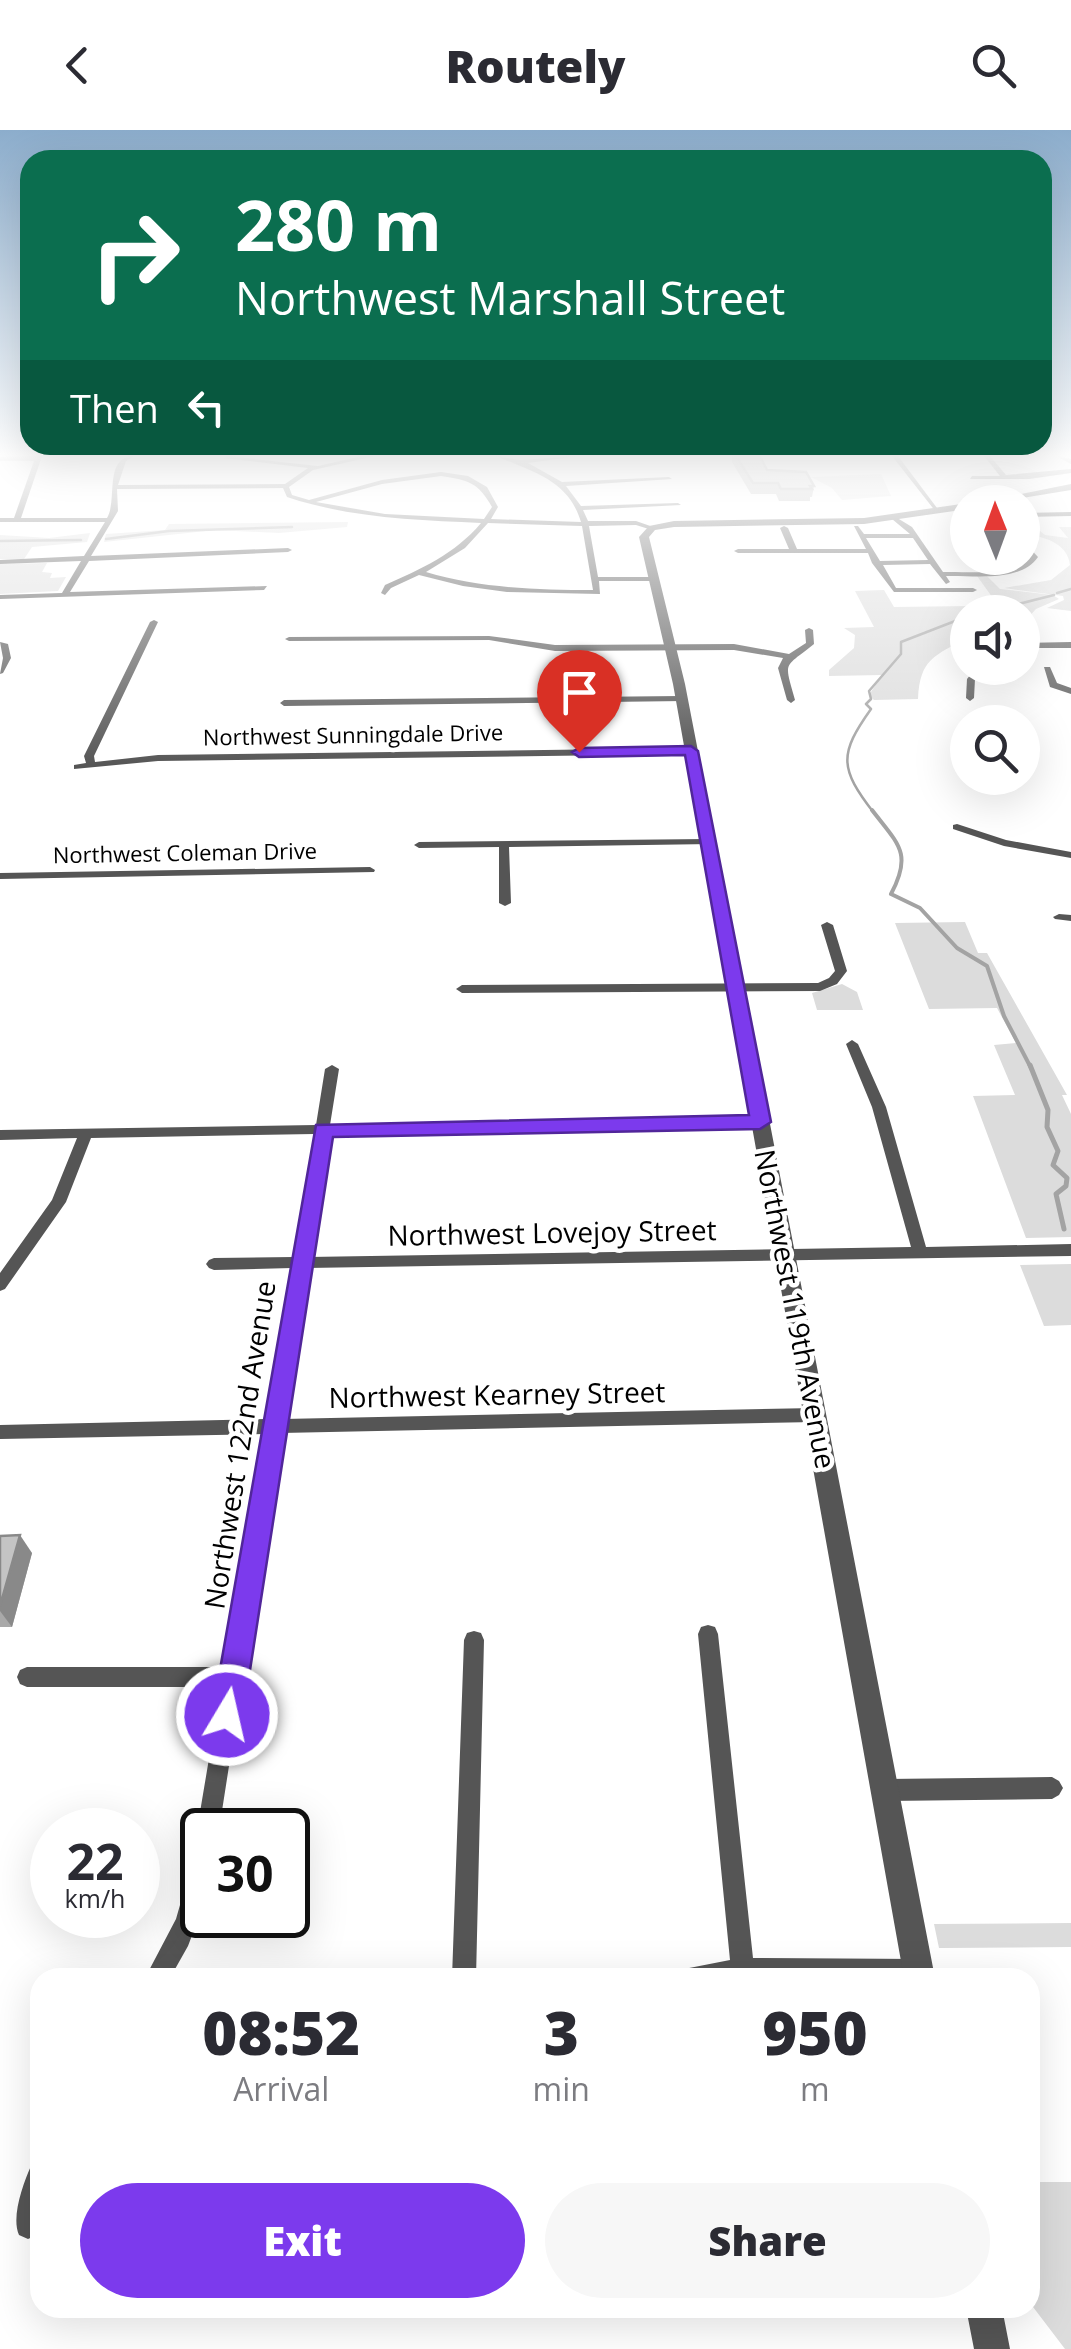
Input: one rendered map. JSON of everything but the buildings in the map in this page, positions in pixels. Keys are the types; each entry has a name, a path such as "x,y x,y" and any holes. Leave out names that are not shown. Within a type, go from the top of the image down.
{"street":[{"path":"64,596 84,560"},
{"path":"0,562 89,560"},
{"path":"384,594 388,588 445,560"},
{"path":"419,573 458,585 504,592 597,592 593,560"},
{"name":"Northwest 119th Avenue","path":"649,560 682,699 918,1968"},
{"path":"874,560 897,590 972,590"},
{"path":"876,563 932,562 951,590"},
{"path":"940,574 950,573"},
{"path":"595,579 654,578"},
{"path":"0,597 264,588"},
{"path":"91,765 89,756 154,622"},
{"path":"791,700 781,672 790,657 810,644 809,630"},
{"path":"289,639 488,638 554,648 750,648 790,657"},
{"path":"0,644 7,655 0,670"},
{"path":"1040,646 1071,645"},
{"path":"1046,669 1054,692 1071,690"},
{"path":"970,698 971,685"},
{"path":"284,704 682,699"},
{"name":"Northwest Sunningdale Drive","path":"77,767 158,758 691,751"},
{"path":"957,828 1004,843 1071,854"},
{"path":"419,845 708,842"},
{"path":"504,844 505,903"},
{"name":"Northwest Coleman Drive","path":"0,876 370,870"},
{"path":"462,989 812,987 834,982 841,971 827,925"},
{"path":"852,1044 879,1107 920,1253"},
{"name":"Northwest 122nd Avenue","path":"212,1808 332,1070"},
{"path":"0,1135 760,1122"},
{"path":"0,1285 59,1202 86,1133"},
{"name":"Northwest Lovejoy Street","path":"214,1264 1071,1250"},
{"name":"Northwest Kearney Street","path":"0,1432 815,1415"},
{"path":"708,1634 742,1968"},
{"path":"464,1968 474,1640"},
{"path":"26,1678 234,1676"},
{"path":"886,1790 1052,1788"},
{"path":"161,1968 180,1933"},
{"path":"28,2226 30,2218"},
{"path":"986,2318 992,2349"}],"shaded area":[{"path":"1071,560 1071,611 1047,608 1064,600 1063,596 1004,588 1051,580 1070,565"},
{"path":"47,563 42,572 52,573 50,578 66,577 58,591 0,594 0,564"},
{"path":"977,576 987,576 1000,589 1053,595 1059,599 1040,607 1040,595 991,595"},
{"path":"884,590 894,607 950,606 950,647 926,666 918,699 874,700 869,695 882,675 829,676 829,670 854,648 855,635 844,628 874,627 855,591"},
{"path":"965,922 978,953 987,953 1067,1095 1062,1095 1071,1114 1071,1237 1026,1238 973,1096 1015,1095 994,1045 1016,1043 997,1008 929,1009 895,923"},
{"path":"842,984 857,992 863,1010 817,1010 812,993"},
{"path":"1071,1264 1071,1325 1044,1326 1020,1265"},
{"path":"1071,1923 1071,1947 939,1948 934,1924"},
{"path":"1040,2182 1071,2182 1071,2349 1065,2349 1040,2316"}],"waterway":[{"path":"1057,593 1071,589"},
{"path":"1040,599 1054,595"},
{"path":"874,813 854,784 847,761 853,738 871,709 866,704 871,699 869,691 901,654 901,642 950,623"},
{"path":"872,810 900,849 901,868 891,894 920,908 957,948 987,966 1004,1016 1031,1068"},
{"path":"1030,1065 1048,1110 1047,1127 1058,1151 1053,1165 1067,1178 1066,1186 1056,1194 1064,1229"}],"route":[{"path":"227,1715 324,1130 760,1122 691,751 579,752"}]}
